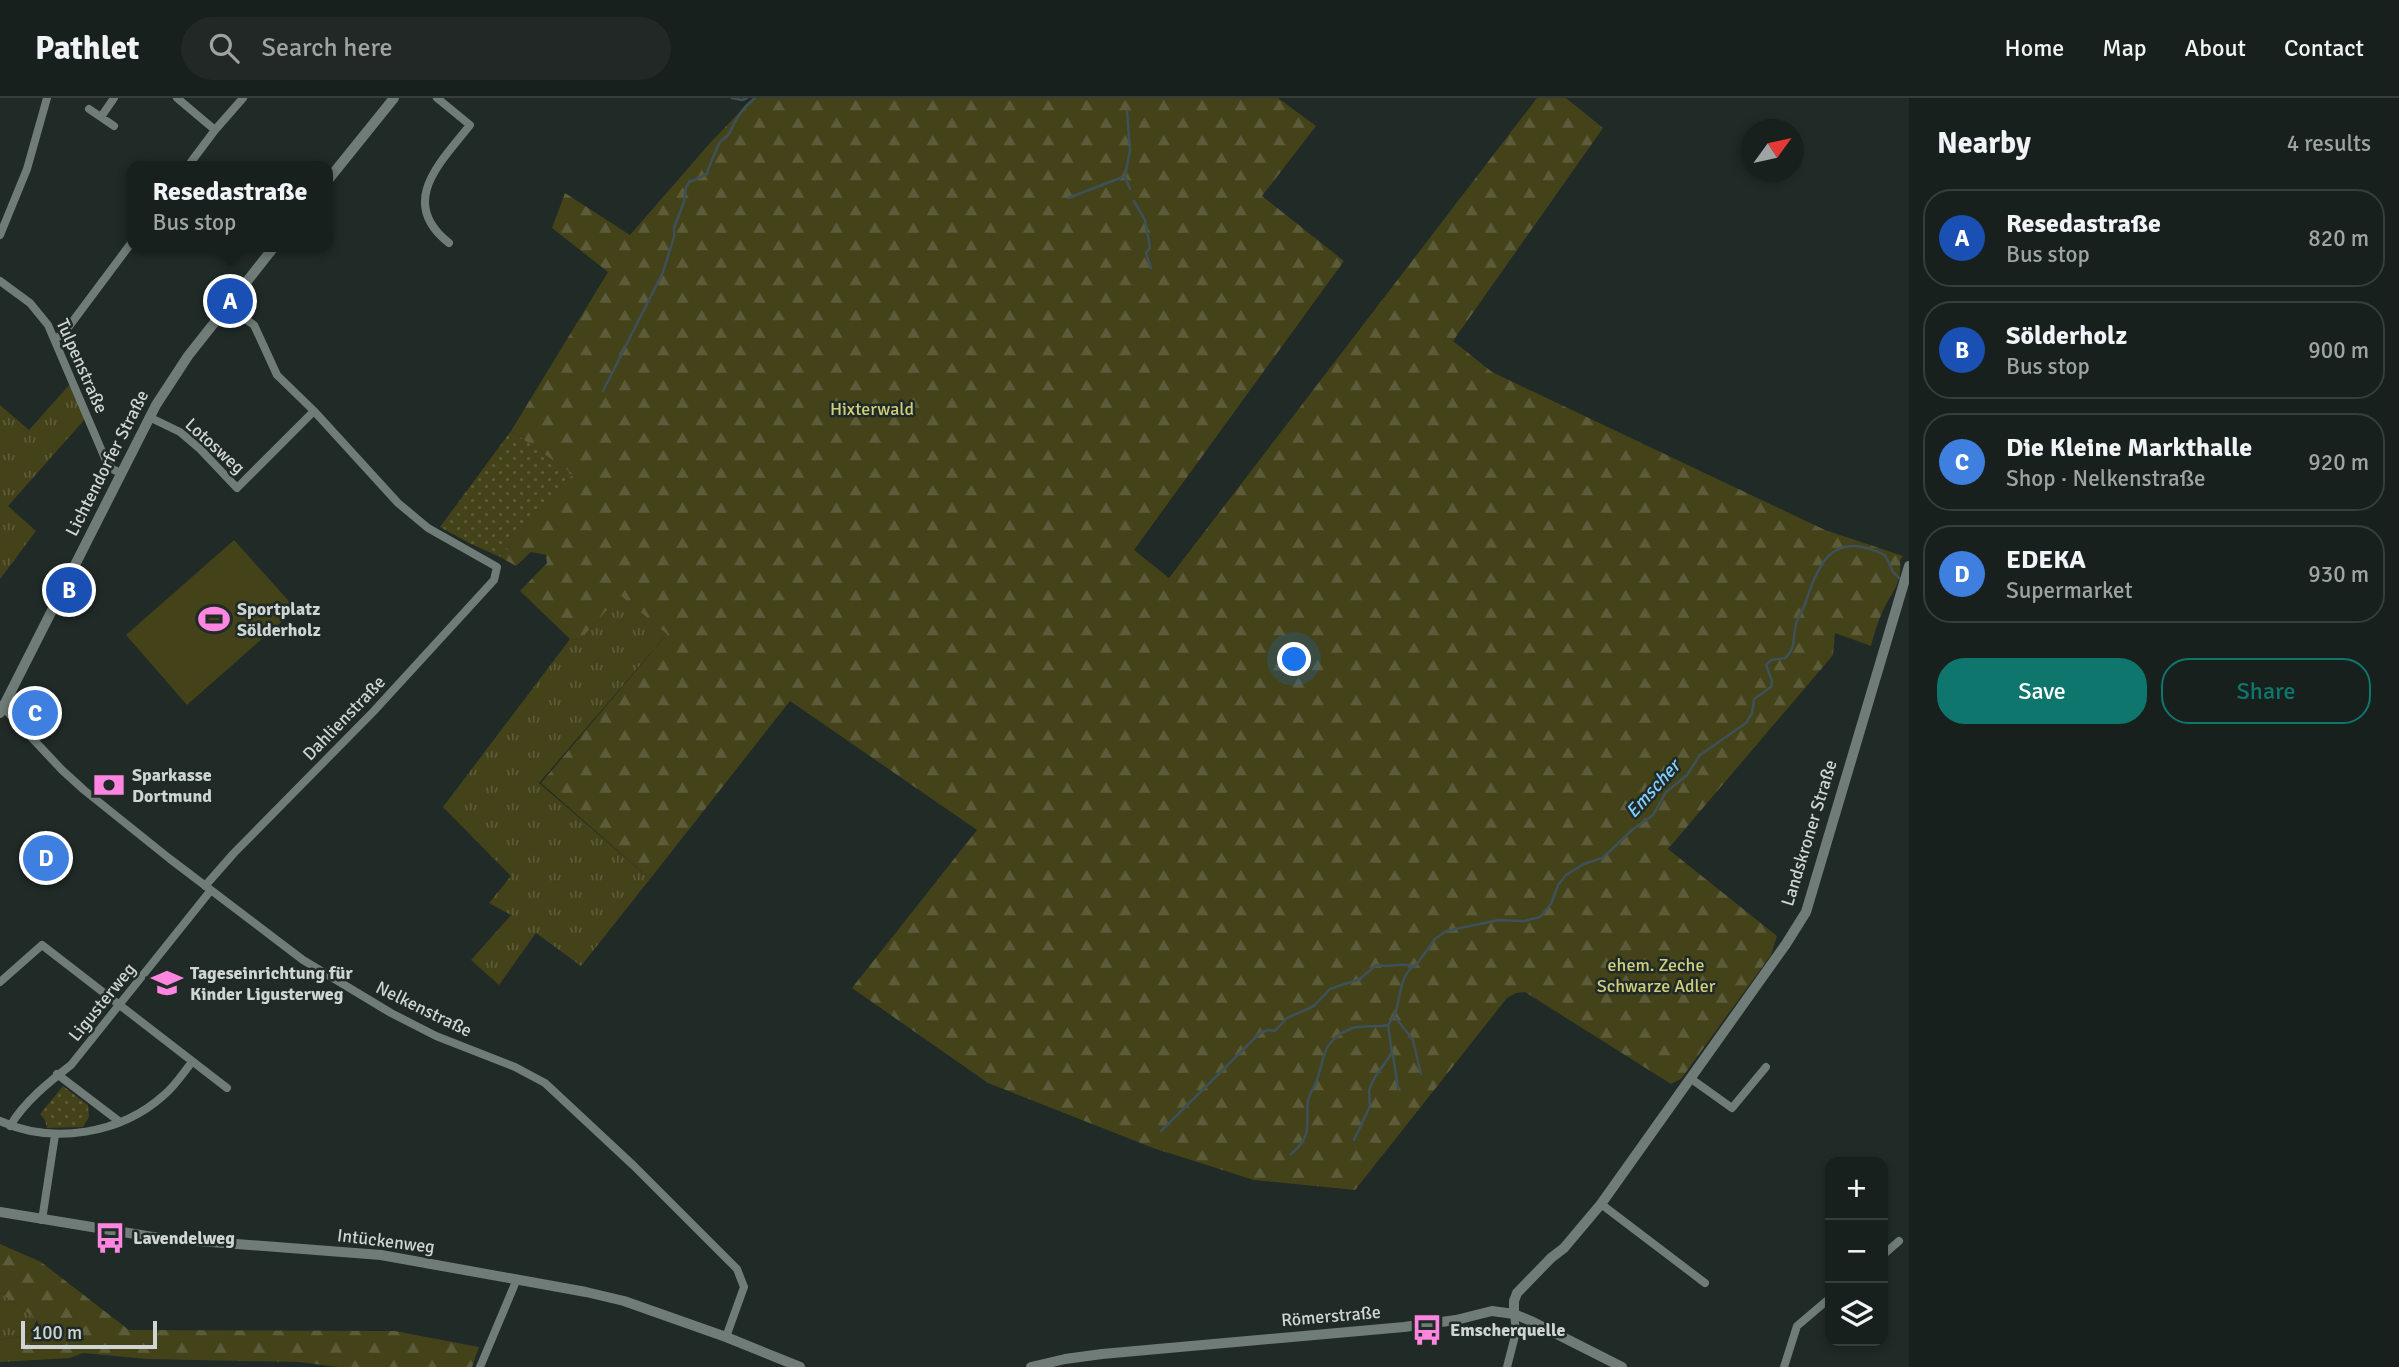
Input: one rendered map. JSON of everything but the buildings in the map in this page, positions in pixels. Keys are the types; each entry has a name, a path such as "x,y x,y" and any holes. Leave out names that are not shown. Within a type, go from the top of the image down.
{"street":[{"path":"0,235 27,169 47,98"},
{"path":"101,117 114,98"},
{"path":"177,98 215,130"},
{"path":"192,161 243,98"},
{"path":"333,174 394,98"},
{"path":"436,98 470,125 430,176 425,192 431,225 449,243"},
{"path":"89,109 114,126"},
{"path":"55,339 65,332 127,249"},
{"name":"Lichtendorfer Straße","path":"1,709 149,417 169,383 270,252"},
{"name":"Tulpenstraße","path":"0,281 30,303 48,325 107,463 121,473"},
{"path":"226,306 254,325 277,375 314,411"},
{"name":"Lotosweg","path":"149,417 190,440 237,488 314,411"},
{"name":"Dahlienstraße","path":"208,888 234,853 373,712 494,580 497,567 446,540 409,514 314,411"},
{"name":"Landskroner Straße","path":"1514,1314 1517,1293 1564,1248 1601,1204 1806,912 1909,566"},
{"name":"Nelkenstraße","path":"1,709 70,778 303,960 391,1013 436,1036 515,1066 545,1083 581,1114 737,1269 744,1287 726,1337"},
{"name":"Ligusterweg","path":"10,1126 22,1109 57,1074 71,1065 208,888"},
{"path":"0,982 42,945 227,1088"},
{"path":"0,1122 55,1135 84,1132 120,1122 143,1111 163,1096 192,1062"},
{"path":"1690,1078 1732,1108 1766,1067"},
{"path":"57,1074 120,1122"},
{"path":"42,1220 55,1135"},
{"path":"1601,1204 1705,1283"},
{"name":"Intückenweg","path":"0,1212 159,1238 381,1255 517,1279 624,1301 726,1337 800,1367"},
{"path":"1888,1251 1899,1241"},
{"path":"480,1367 517,1279"},
{"path":"1784,1367 1797,1326 1825,1302"},
{"name":"Römerstraße","path":"1031,1367 1102,1354 1404,1327 1456,1320 1492,1311 1514,1314 1622,1367"},
{"path":"1507,1367 1516,1332 1514,1314"}],"green space":[{"name":"Hixterwald","path":"753,98 1278,98 1316,126 1262,196 1344,261 1134,550 1169,578 1537,98 1566,98 1603,128 1453,341 1492,372 1825,530 1903,556 1900,560 1898,582 1880,617 1871,646 1835,633 1833,655 1668,849 1777,936 1771,955 1681,1079 1671,1084 1525,992 1516,993 1507,998 1355,1190 1254,1180 1153,1148 988,1083 852,988 977,830 790,701 650,879 541,783 667,634 620,595 580,640 570,639 520,591 547,563 546,555 531,552 516,566 500,557 572,474 511,431 608,272 552,228 565,193 630,235"},
{"path":"71,383 85,419 8,506 36,531 0,579 0,405 29,430"},
{"path":"511,431 573,474 500,557 440,527"},
{"name":"Sportplatz Sölderholz","path":"234,540 296,609 187,705 126,635"},
{"path":"620,594 667,634 539,783 650,879 581,966 536,933 499,985 471,960 511,915 489,903 511,876 443,807 570,639 580,640"},
{"path":"63,1086 88,1105 89,1117 83,1127 47,1128 40,1114"},
{"path":"0,1244 41,1262 129,1330 395,1331 479,1347 472,1367 338,1367 299,1362 146,1359 83,1353 70,1358 0,1362 0,1340 52,1330 0,1293"},
{"path":"0,1293 53,1330 0,1340"}],"waterway":[{"path":"732,98 747,98"},
{"path":"603,391 663,272 686,187 689,182 707,174 720,142 755,98"},
{"path":"1127,111 1130,150 1125,177 1130,189"},
{"path":"1068,198 1123,177"},
{"path":"1134,201 1145,220 1150,248 1146,253 1151,268"},
{"name":"Emscher","path":"1291,1154 1306,1135 1308,1100 1329,1044 1350,1029 1388,1025 1396,1010 1405,976 1435,939 1446,931 1499,920 1524,921 1540,917 1551,904 1558,885 1566,875 1584,864 1602,858 1653,815 1666,792 1687,775 1700,755 1746,723 1752,713 1754,699 1771,687 1772,681 1766,665 1771,660 1785,658 1791,650 1798,619 1816,575 1831,554 1841,548 1867,548 1885,555 1899,578"},
{"name":"Emscher","path":"1161,1131 1260,1033 1275,1031 1287,1018 1314,1006 1330,989 1360,979 1376,965 1413,966"},
{"path":"1396,1018 1413,1040 1421,1074"},
{"path":"1354,1140 1370,1106 1369,1090 1392,1053 1388,1025"},
{"path":"1393,1055 1398,1089"}],"place":[{"name":"Resedastraße","path":"230,301"},
{"name":"Sölderholz","path":"69,590"},
{"name":"Sportplatz Sölderholz","path":"214,619"},
{"name":"Die Kleine Markthalle","path":"35,713"},
{"name":"Sparkasse Dortmund","path":"109,785"},
{"name":"EDEKA","path":"46,858"},
{"name":"Tageseinrichtung für Kinder Ligusterweg","path":"167,983"},
{"name":"Lavendelweg","path":"110,1238"},
{"name":"Emscherquelle","path":"1427,1330"}],"park label":[{"name":"ehem. Zeche Schwarze Adler","path":"1656,975"}]}
